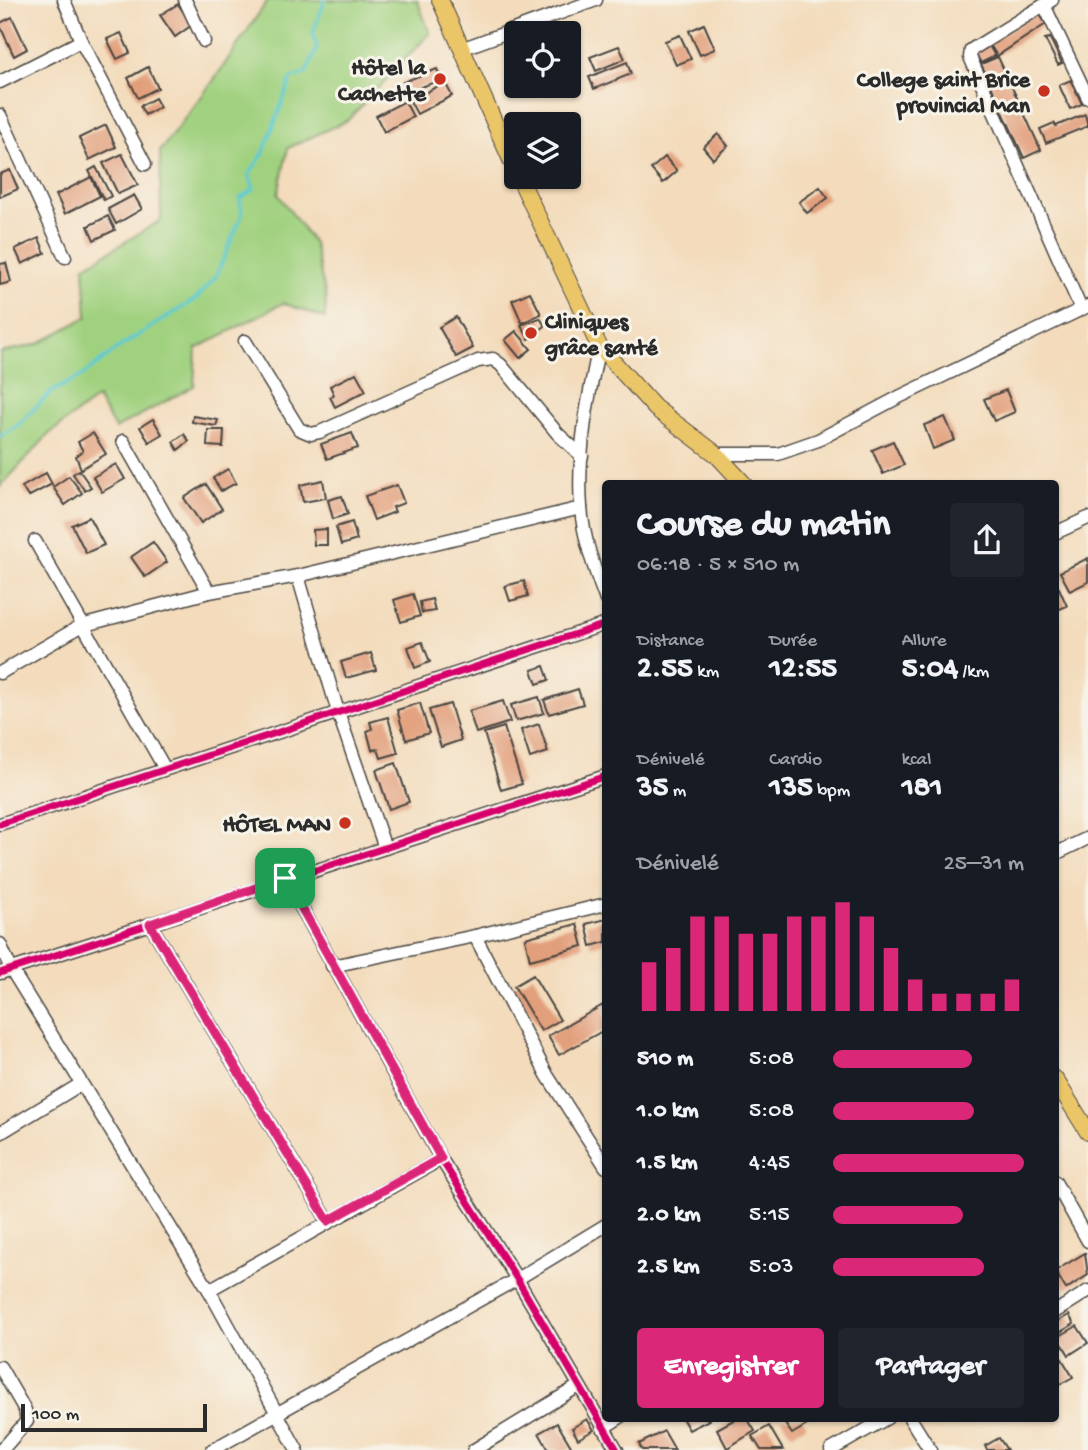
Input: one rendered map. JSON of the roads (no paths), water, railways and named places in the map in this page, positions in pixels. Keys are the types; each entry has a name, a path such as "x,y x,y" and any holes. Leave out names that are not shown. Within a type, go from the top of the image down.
{"main road":[{"path":"440,0 504,144"},
{"path":"525,189 599,346 655,408 716,454 740,480"},
{"path":"1059,1085 1088,1132"}],"street":[{"path":"64,0 81,41 145,164"},
{"path":"185,0 204,41"},
{"path":"461,49 596,0"},
{"path":"716,454 778,454 818,440 899,397 1084,307 970,57 971,50 1048,2 1088,98"},
{"path":"0,82 81,41"},
{"path":"0,115 65,257"},
{"path":"245,341 299,429 304,432 320,432 478,361 493,359 501,365 558,434 582,456"},
{"path":"599,346 588,398 582,456 581,508 594,568 602,589"},
{"path":"123,440 209,592"},
{"path":"0,673 81,626 209,592 298,576 581,508"},
{"path":"1059,531 1088,518"},
{"path":"36,541 81,626 165,769"},
{"path":"298,576 338,712 385,848"},
{"path":"0,824 602,625"},
{"path":"6,971 285,878 602,777"},
{"path":"1059,852 1088,838"},
{"path":"285,878 441,1158 517,1279 577,1387 617,1450"},
{"path":"332,966 475,936 602,905"},
{"path":"150,924 328,1221"},
{"path":"475,936 547,1075 602,1161"},
{"path":"0,944 6,971 81,1084 209,1290 297,1450"},
{"path":"0,1133 81,1084"},
{"path":"209,1290 441,1158"},
{"path":"1059,1189 1088,1241"},
{"path":"212,1450 279,1415 602,1227"},
{"path":"1059,1309 1088,1291"},
{"path":"0,1367 25,1410 27,1421 2,1450"},
{"path":"474,1450 577,1387"},
{"path":"603,1427 612,1422"},
{"path":"831,1450 880,1422"},
{"path":"912,1422 930,1450"}],"waterway":[{"path":"0,436 17,426 51,392 82,376 121,346 196,299 216,276 242,215 240,198 254,189 249,174 263,154 291,79 306,73 317,49 313,33 325,0"}],"place":[{"name":"Hôtel la Cachette","path":"440,79"},
{"name":"College saint Brice provincial Man","path":"1044,91"},
{"name":"Cliniques grâce santé","path":"531,333"},
{"name":"HÔTEL MAN","path":"345,823"}]}
